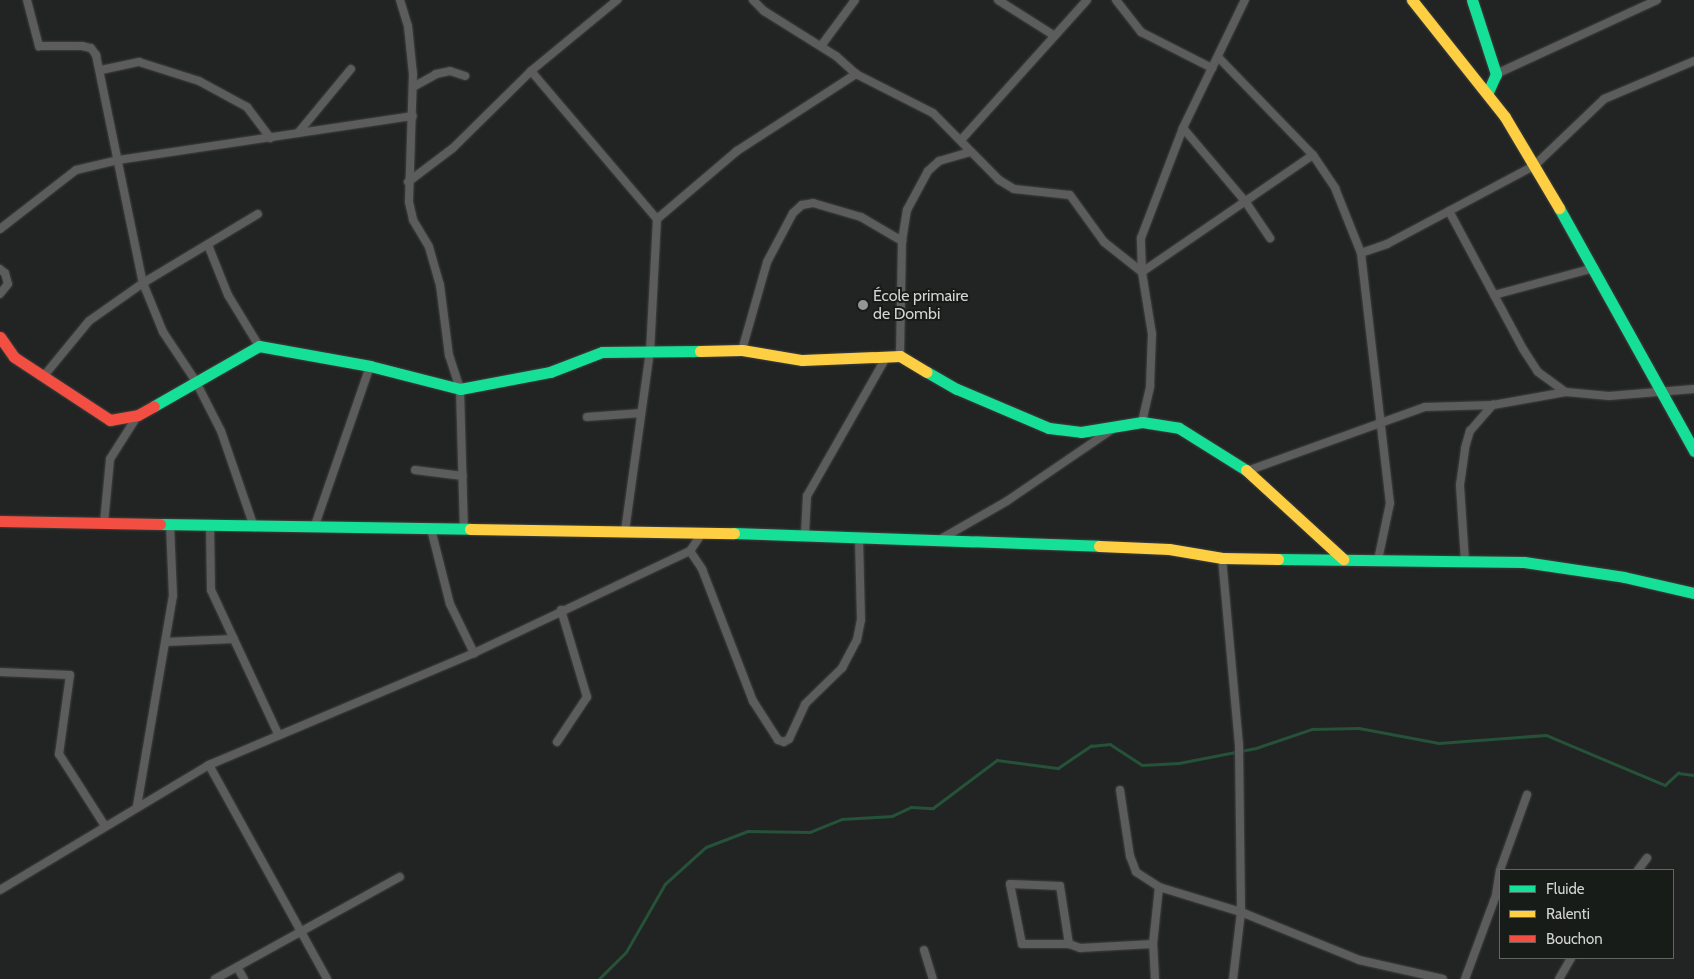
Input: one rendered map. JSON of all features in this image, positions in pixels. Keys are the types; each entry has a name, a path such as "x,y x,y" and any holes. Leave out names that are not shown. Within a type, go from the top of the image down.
{"street":[{"path":"27,0 39,46 91,48 101,70 143,283 163,332 195,380 221,431 254,527"},
{"path":"400,0 408,26 413,87 413,116 408,182 413,220 428,247 440,285 449,355 460,389 464,529"},
{"path":"408,182 453,148 531,71 617,0"},
{"path":"753,0 764,11 821,46 856,74 933,114 999,180 1014,189 1070,195 1080,206 1104,242 1142,272"},
{"path":"821,46 855,0"},
{"path":"998,0 1055,36"},
{"path":"961,140 1087,0"},
{"path":"1116,0 1141,32 1212,68"},
{"path":"1142,422 1150,386 1152,334 1142,272 1141,238 1183,128 1245,0"},
{"path":"1412,0 1488,92 1594,268 1694,451"},
{"path":"1472,0 1496,74"},
{"path":"1488,92 1496,74 1657,0"},
{"path":"1218,57 1313,154 1335,188 1361,253 1383,421 1390,503 1378,560"},
{"path":"1361,253 1387,244 1534,166 1604,99 1694,61"},
{"path":"101,70 139,62 198,81 247,107 270,138"},
{"path":"298,134 351,68"},
{"path":"413,87 436,74 450,71 465,76"},
{"path":"531,71 656,219 650,351 625,531"},
{"path":"656,219 737,151 856,74"},
{"path":"0,228 76,170 118,160 413,116"},
{"path":"1183,128 1245,201 1270,238"},
{"path":"900,356 902,241 906,210 928,171 939,161 971,152"},
{"path":"1142,272 1313,154"},
{"path":"742,350 767,262 793,213 802,205 813,203 861,217 902,241"},
{"path":"1449,211 1538,372 1566,392"},
{"path":"42,377 89,320 143,283 258,214"},
{"path":"208,245 228,295 259,346"},
{"path":"1494,295 1594,268"},
{"path":"0,269 5,272 8,284 0,294"},
{"path":"0,337 14,357 110,420 138,415 195,380 259,346 370,366 460,389 550,372 602,352 742,350 802,360 900,356 957,389 1050,428 1081,432 1142,422 1179,428 1247,471 1343,559"},
{"path":"805,534 808,496 887,356"},
{"path":"314,528 370,366"},
{"path":"1247,471 1425,407 1493,405 1566,392 1609,396 1664,393 1694,389"},
{"path":"1465,561 1460,485 1465,448 1470,431 1493,405"},
{"path":"587,418 641,413"},
{"path":"104,523 110,459 138,415"},
{"path":"936,542 951,530 1007,501 1116,427"},
{"path":"415,470 463,476"},
{"path":"0,521 314,528 805,534 936,542 1169,549 1222,558 1524,562 1624,577 1694,592"},
{"path":"137,806 173,596 170,524"},
{"path":"210,526 211,590 278,734"},
{"path":"431,529 450,604 474,653"},
{"path":"0,890 137,806 209,765 278,734 474,653 561,610 690,551 703,532"},
{"path":"690,551 702,569 752,701 778,740 784,742 789,739 805,704 842,668 857,640 861,620 859,537"},
{"path":"1222,558 1239,746 1241,912 1233,979"},
{"path":"557,742 587,697 561,610"},
{"path":"165,642 234,639"},
{"path":"0,672 70,675 59,754 105,826"},
{"path":"209,765 327,979"},
{"path":"1120,790 1136,872 1159,887 1241,912 1359,960 1443,979"},
{"path":"1501,869 1527,795"},
{"path":"1639,869 1647,858"},
{"path":"1465,979 1496,895 1499,877"},
{"path":"215,979 400,878"},
{"path":"1068,944 1060,886 1010,884 1022,944 1068,944 1080,948 1152,944"},
{"path":"1155,979 1152,944 1159,887"},
{"path":"924,950 933,979"},
{"path":"1559,979 1570,959"},
{"path":"237,967 244,979"}],"waterway":[{"path":"599,979 626,952 665,884 706,847 748,831 810,832 842,819 892,816 911,807 933,808 997,760 1058,768 1091,746 1110,744 1142,765 1179,763 1256,748 1312,729 1359,728 1439,743 1546,735 1665,785 1678,773 1694,775"}],"traffic: fast":[{"path":"1472,0 1496,74 1488,92"},
{"path":"1559,208 1694,451"},
{"path":"154,406 259,346 370,366 460,389 550,372 602,352 700,351"},
{"path":"927,372 957,389 1049,428 1081,432 1142,422 1179,428 1246,470"},
{"path":"160,524 470,529"},
{"path":"734,533 1099,546"},
{"path":"1278,559 1524,562 1624,577 1694,593"}],"traffic: slow":[{"path":"1412,0 1505,117 1559,208"},
{"path":"700,351 742,350 802,360 900,356 927,372"},
{"path":"1246,470 1343,559"},
{"path":"470,529 734,533"},
{"path":"1099,546 1169,549 1222,558 1278,559"}],"traffic: jam":[{"path":"0,337 14,357 110,420 138,415 154,406"},
{"path":"0,521 160,524"}],"place":[{"name":"École primaire de Dombi","path":"863,305"}]}
